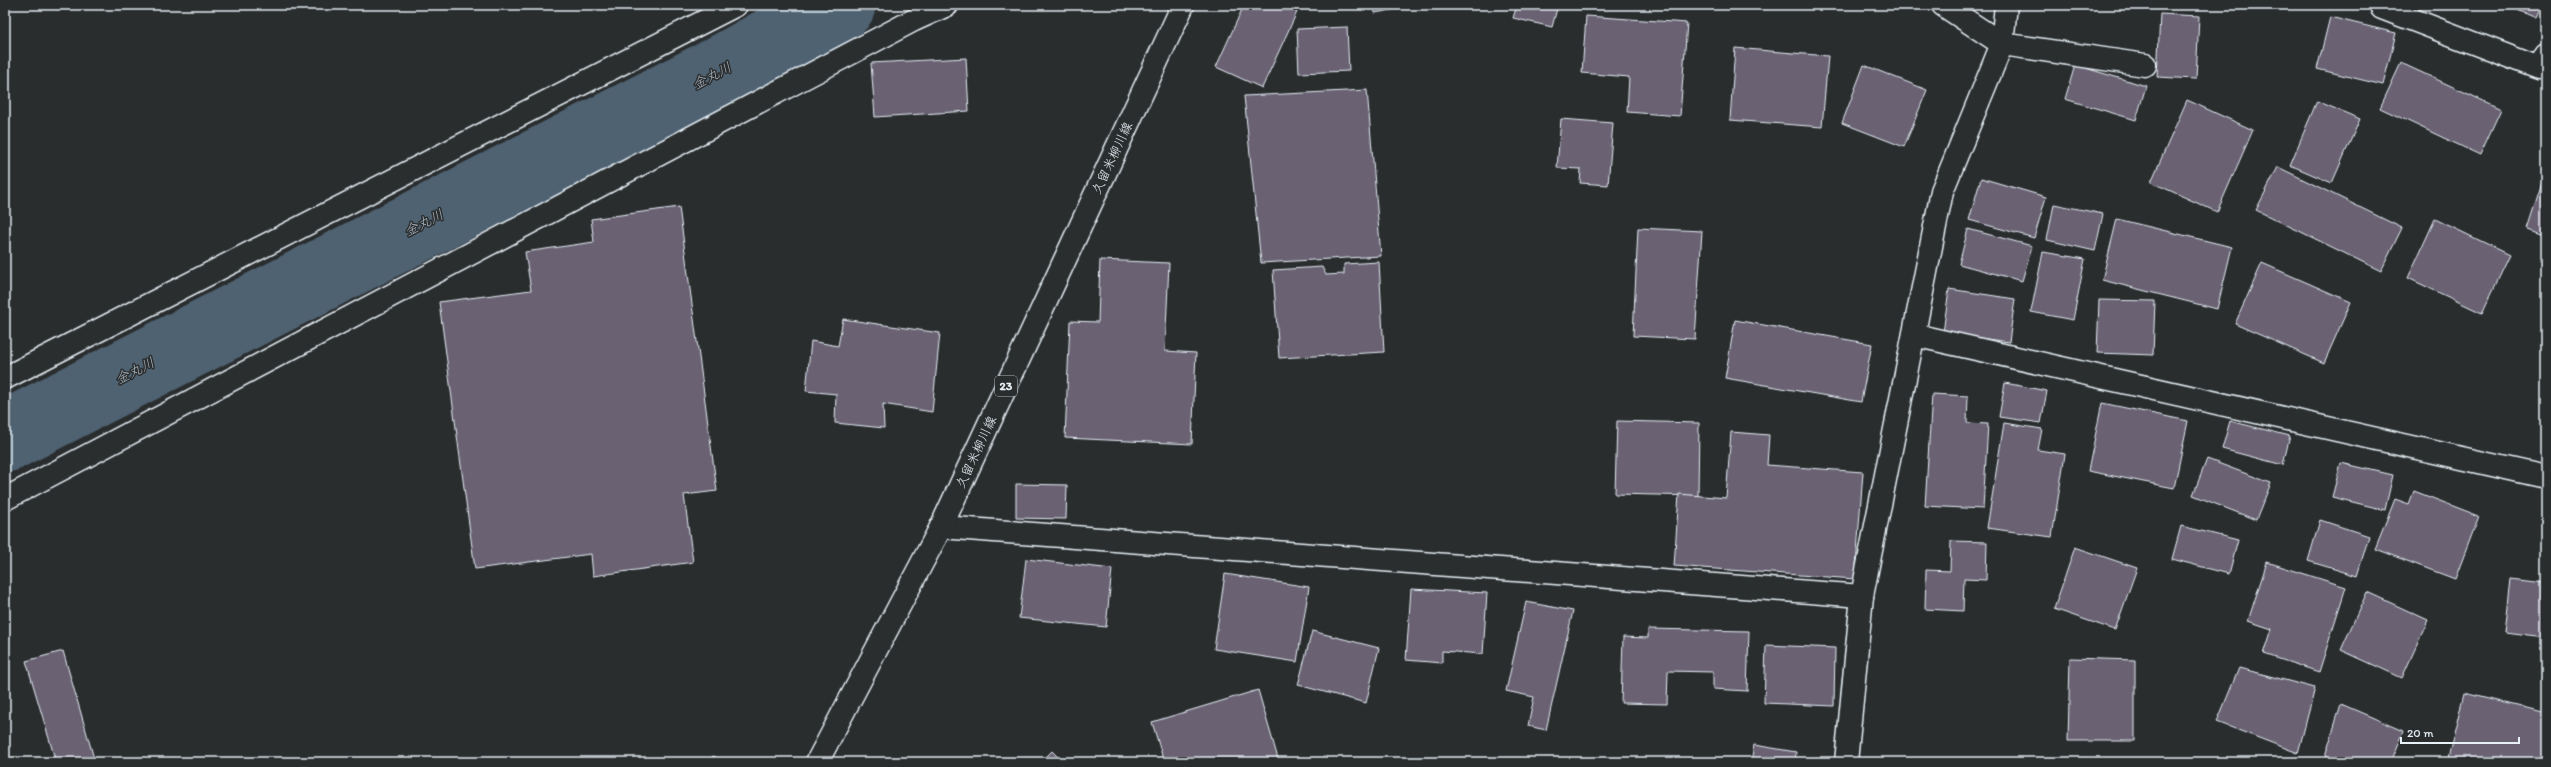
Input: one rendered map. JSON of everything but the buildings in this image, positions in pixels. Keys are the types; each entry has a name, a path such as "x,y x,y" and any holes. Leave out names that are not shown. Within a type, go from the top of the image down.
{"street":[{"path":"5,378 736,5"},
{"path":"5,499 914,20 947,5"},
{"name":"久留米柳川線","path":"817,762 941,527 1183,5"},
{"path":"1943,5 2002,44 2145,65"},
{"path":"1846,762 1862,596 1942,191 2002,44 2006,5"},
{"path":"2382,5 2382,8 2539,68 2546,55"},
{"path":"1914,335 2546,476"},
{"path":"941,527 1862,596"}],"waterway":[{"name":"金丸川","path":"5,437 723,70 840,5"}]}
